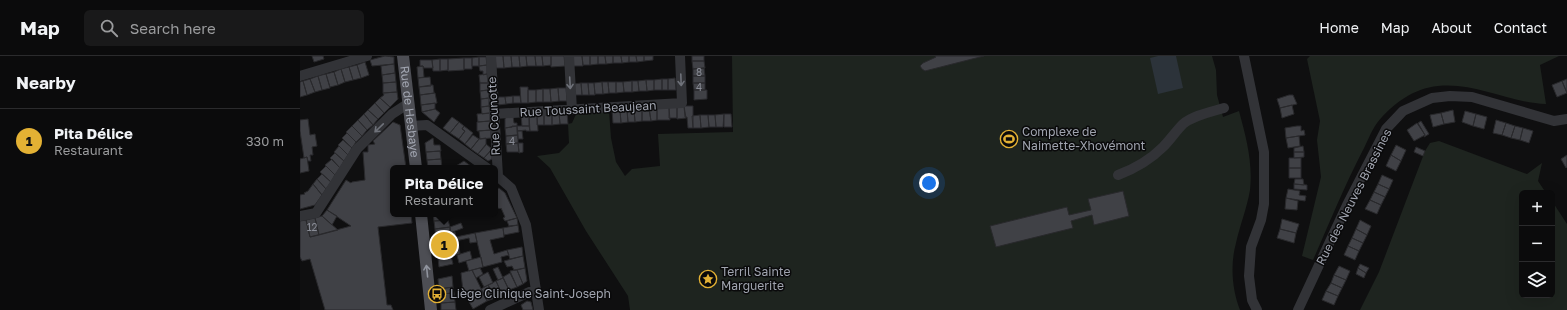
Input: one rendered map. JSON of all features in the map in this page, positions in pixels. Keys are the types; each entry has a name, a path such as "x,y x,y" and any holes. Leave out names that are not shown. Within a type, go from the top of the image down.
{"main road":[{"name":"Rue de Hesbaye","path":"403,56 416,165"},
{"path":"421,217 431,310"}],"street":[{"path":"300,76 367,56"},
{"name":"Rue Counotte","path":"491,56 497,165"},
{"path":"569,56 572,110"},
{"name":"Rue Toussaint Beaujean","path":"494,114 682,103 680,56"},
{"path":"1244,56 1264,152 1264,204 1261,220 1251,248 1249,276 1252,300 1257,310"},
{"name":"Rue des Neuves Brassines","path":"1298,310 1347,205 1386,129 1403,111 1432,98 1450,96 1472,97 1554,120 1567,119"},
{"path":"300,216 316,213 356,149 392,114 408,102"},
{"path":"1118,175 1145,162 1163,147 1184,124 1199,115 1224,108"},
{"path":"411,126 427,125 483,165"},
{"path":"498,176 511,188 526,225 539,310"},
{"path":"490,310 536,289"}],"shaded area":[{"path":"732,56 1212,56 1216,70 1217,95 1223,117 1239,111 1250,160 1250,190 1233,260 1235,294 1240,310 630,310 628,296 586,231 550,168 537,156 559,153 569,143 568,124 572,123 577,112 609,111 611,138 616,162 625,176 632,169 660,166 658,134 733,132"},
{"path":"1158,56 1176,56 1183,88 1158,94 1150,58"},
{"path":"1310,56 1559,56 1540,65 1546,104 1533,103 1465,87 1438,86 1420,90 1404,98 1389,109 1377,123 1355,165 1313,260 1302,256 1321,177 1317,140 1320,121 1307,59"},
{"path":"1439,141 1527,174 1542,163 1538,181 1544,190 1519,190 1519,298 1555,298 1555,206 1567,224 1567,310 1360,310 1379,272 1425,151 1430,143"}],"building":[{"path":"312,56 323,56 324,59 314,62"},
{"path":"385,56 394,57 394,64 372,66 370,60"},
{"path":"495,56 503,56 504,68 496,68"},
{"path":"503,56 511,56 512,67 504,68"},
{"path":"511,56 519,56 520,67 512,67"},
{"path":"519,56 526,56 527,66 520,67"},
{"path":"526,56 535,56 536,66 527,66"},
{"path":"535,56 542,56 543,66 536,66"},
{"path":"542,56 551,56 551,65 543,66"},
{"path":"551,56 564,56 565,66 551,67"},
{"path":"573,56 582,56 583,66 573,66"},
{"path":"582,56 590,56 590,65 583,65"},
{"path":"590,56 598,56 598,64 590,65"},
{"path":"598,56 605,56 606,64 598,64"},
{"path":"605,56 613,56 613,63 606,64"},
{"path":"613,56 621,56 622,63 613,63"},
{"path":"621,56 629,56 629,62 622,63"},
{"path":"629,56 636,56 637,62 629,62"},
{"path":"636,56 644,56 644,61 637,62"},
{"path":"644,56 653,56 653,60 644,61"},
{"path":"692,56 704,56 704,61 692,61"},
{"path":"935,56 984,56 925,71 922,69 920,66 923,63 936,57"},
{"path":"479,57 479,66 472,66 472,58"},
{"path":"479,57 486,57 487,65 479,66"},
{"path":"464,58 472,58 472,69 464,69"},
{"path":"464,58 464,70 448,71 448,59"},
{"path":"440,59 440,71 433,71 432,60"},
{"path":"440,59 448,59 448,70 440,71"},
{"path":"420,60 432,60 433,68 424,68 423,66 420,66"},
{"path":"692,61 704,61 705,68 693,69"},
{"path":"365,62 369,75 361,78 357,65"},
{"path":"394,64 395,73 382,75 381,66"},
{"path":"357,65 361,78 353,80 349,67"},
{"path":"487,65 487,74 483,75 483,71 480,71 479,66"},
{"path":"423,66 424,77 418,78 417,67"},
{"path":"349,67 353,80 345,82 341,69"},
{"path":"704,68 705,76 693,76 693,69"},
{"path":"341,69 345,82 338,85 334,72"},
{"path":"334,72 338,85 330,87 326,74"},
{"path":"395,73 396,82 383,83 382,75"},
{"path":"326,74 330,88 322,90 318,76"},
{"path":"487,74 488,83 480,83 479,75"},
{"path":"318,76 322,90 315,92 310,79"},
{"path":"693,76 705,76 705,83 693,83"},
{"path":"430,77 431,86 419,87 418,78"},
{"path":"675,78 676,90 668,90 668,79"},
{"path":"310,79 315,92 307,95 303,81"},
{"path":"662,79 662,90 654,90 654,80"},
{"path":"662,79 668,79 668,90 662,90"},
{"path":"1567,79 1567,93 1562,81"},
{"path":"646,80 647,91 639,91 638,81"},
{"path":"646,80 654,80 654,90 647,91"},
{"path":"303,81 307,95 300,97 300,82"},
{"path":"632,81 632,92 624,92 623,82"},
{"path":"632,81 638,81 639,91 632,92"},
{"path":"1562,81 1567,93 1557,97 1552,85"},
{"path":"396,82 397,92 383,93 383,83"},
{"path":"602,82 603,94 595,94 594,83"},
{"path":"602,82 608,82 609,93 603,94"},
{"path":"608,82 616,82 616,93 609,93"},
{"path":"616,82 623,82 624,92 616,93"},
{"path":"480,83 488,83 488,90 480,91"},
{"path":"581,83 582,95 575,95 574,84"},
{"path":"581,83 588,83 589,95 582,95"},
{"path":"588,83 594,83 595,95 589,95"},
{"path":"693,83 705,83 705,90 694,90"},
{"path":"433,85 434,93 420,95 419,87"},
{"path":"520,87 528,87 528,103 521,103"},
{"path":"558,88 559,101 551,102 550,89"},
{"path":"558,88 566,88 567,101 559,101"},
{"path":"543,89 543,102 536,102 536,90"},
{"path":"543,89 550,89 551,102 543,102"},
{"path":"488,90 489,98 481,99 480,91"},
{"path":"528,90 536,90 536,102 528,103"},
{"path":"694,90 707,90 707,99 694,100"},
{"path":"397,92 398,99 390,107 380,98 384,95 383,93"},
{"path":"435,93 437,103 421,105 420,95"},
{"path":"1293,95 1297,104 1280,108 1277,99"},
{"path":"513,96 513,103 506,104 505,97"},
{"path":"513,96 520,96 521,103 513,103"},
{"path":"497,97 505,97 506,104 498,105"},
{"path":"380,98 390,107 384,113 375,103"},
{"path":"489,98 489,106 481,107 481,99"},
{"path":"375,103 384,113 378,119 368,110"},
{"path":"435,103 435,109 422,112 421,105"},
{"path":"1292,105 1294,114 1282,118 1280,108"},
{"path":"489,106 490,113 482,114 481,107"},
{"path":"684,106 686,118 677,119 677,107"},
{"path":"684,106 693,106 693,128 688,128"},
{"path":"669,107 670,120 657,120 657,108"},
{"path":"669,107 677,107 677,118 669,118"},
{"path":"649,108 651,121 642,121 642,109"},
{"path":"649,108 657,108 657,120 651,121"},
{"path":"435,109 440,113 434,122 422,112"},
{"path":"634,109 635,122 628,122 627,110"},
{"path":"634,109 642,109 642,121 635,122"},
{"path":"368,110 378,119 373,125 364,114"},
{"path":"612,110 620,110 621,123 613,123"},
{"path":"620,110 627,110 628,122 621,123"},
{"path":"1453,110 1455,122 1444,124 1441,113"},
{"path":"1465,111 1476,114 1473,126 1462,122"},
{"path":"490,113 490,121 478,122 477,114"},
{"path":"559,113 560,124 552,125 552,114"},
{"path":"559,113 567,113 568,124 560,124"},
{"path":"1441,113 1444,124 1433,127 1430,115"},
{"path":"364,114 373,125 367,130 358,120"},
{"path":"537,114 538,131 530,131 529,115"},
{"path":"537,114 544,114 544,125 537,125"},
{"path":"544,114 552,114 552,125 544,125"},
{"path":"724,114 723,127 716,127 715,115"},
{"path":"724,114 731,114 732,127 724,127"},
{"path":"1476,114 1487,117 1484,129 1473,126"},
{"path":"521,115 529,115 529,126 522,126"},
{"path":"700,115 701,128 693,128 692,116"},
{"path":"700,115 708,115 709,127 701,128"},
{"path":"708,115 715,115 716,127 709,127"},
{"path":"507,116 513,116 514,123 517,123 517,126 505,128 505,119"},
{"path":"452,117 459,122 450,133 443,128"},
{"path":"308,119 310,135 315,134 317,146 312,147 313,155 310,155 311,161 308,161 307,157 304,158 300,131 300,120"},
{"path":"358,120 367,130 362,136 352,126"},
{"path":"1496,120 1506,123 1502,135 1493,133"},
{"path":"490,121 491,130 477,131 477,122"},
{"path":"1421,121 1429,134 1424,137 1425,135 1418,123"},
{"path":"393,122 400,125 406,165 390,165 390,217 411,217 412,223 378,227 387,305 391,305 393,310 325,310 310,259 302,261 300,257 300,221 306,220 310,237 351,226 327,210 346,180 351,183 365,180 363,152 368,152 368,145 375,144 373,141"},
{"path":"459,122 464,126 462,129 465,131 459,139 450,133"},
{"path":"1417,123 1425,135 1414,141 1407,130"},
{"path":"1506,123 1515,126 1511,138 1502,135"},
{"path":"352,126 362,136 356,142 346,132"},
{"path":"464,126 473,133 465,144 459,139 465,131 462,129"},
{"path":"517,126 518,135 506,136 505,128"},
{"path":"517,126 529,126 530,131 517,131"},
{"path":"1301,126 1301,131 1304,130 1305,135 1286,138 1285,128"},
{"path":"1515,126 1523,128 1520,140 1511,138"},
{"path":"1523,128 1533,131 1529,143 1520,140"},
{"path":"491,130 491,138 480,139 479,131"},
{"path":"517,131 522,131 523,139 518,139"},
{"path":"347,133 356,142 352,148 342,138"},
{"path":"473,135 479,139 471,149 465,144"},
{"path":"518,135 518,143 506,144 506,136"},
{"path":"1299,136 1300,146 1288,148 1286,138"},
{"path":"433,138 434,145 440,145 441,151 426,152 425,143"},
{"path":"486,138 486,145 478,154 471,149 479,139"},
{"path":"343,140 352,148 348,155 338,145"},
{"path":"518,143 519,152 507,152 506,144"},
{"path":"518,143 523,143 523,152 519,153"},
{"path":"486,144 492,149 484,158 478,154"},
{"path":"1396,145 1406,150 1401,161 1391,155"},
{"path":"339,146 348,155 344,161 334,152"},
{"path":"1303,146 1304,152 1294,152 1294,148"},
{"path":"1416,147 1425,151 1423,156 1414,152"},
{"path":"492,149 492,159 488,161 484,158"},
{"path":"440,151 441,159 427,160 426,152"},
{"path":"1294,152 1304,152 1304,157 1294,158"},
{"path":"335,153 344,161 340,168 330,158"},
{"path":"1391,155 1401,161 1396,171 1386,166"},
{"path":"1567,155 1567,167 1566,168 1561,159"},
{"path":"307,157 309,171 300,173 300,159"},
{"path":"1289,158 1301,158 1301,168 1289,168"},
{"path":"332,159 340,168 335,175 325,165"},
{"path":"441,159 442,165 428,165 427,160"},
{"path":"464,161 469,165 458,165"},
{"path":"326,166 335,175 331,182 320,172"},
{"path":"1289,168 1301,168 1301,178 1289,178"},
{"path":"322,174 331,182 326,189 317,179"},
{"path":"1382,175 1393,180 1389,189 1378,184"},
{"path":"317,179 326,189 322,195 313,184"},
{"path":"1295,179 1303,179 1304,185 1294,184"},
{"path":"313,184 322,195 315,205 300,209 300,195 305,194 304,193 308,191"},
{"path":"1294,184 1307,185 1307,190 1294,189"},
{"path":"1378,184 1389,189 1385,197 1374,192"},
{"path":"498,188 505,193 517,218 505,221 503,218 505,217 501,208 498,208"},
{"path":"1288,189 1300,191 1299,195 1306,196 1305,201 1286,198"},
{"path":"1123,191 1129,216 1094,225 1092,215 1071,221 1073,228 996,247 990,226 1067,207 1069,215 1091,210 1088,199"},
{"path":"1374,192 1385,197 1381,205 1370,200"},
{"path":"1286,198 1298,201 1297,210 1285,209"},
{"path":"1370,200 1381,205 1377,214 1365,209"},
{"path":"327,210 337,216 332,225 322,216"},
{"path":"322,216 338,230 319,235 315,218"},
{"path":"433,217 448,217 448,220 434,221"},
{"path":"315,218 319,235 310,237 306,220"},
{"path":"517,218 518,225 509,226 507,221"},
{"path":"1282,219 1299,224 1296,233 1280,229"},
{"path":"448,220 450,227 435,229 434,221"},
{"path":"1360,220 1371,226 1367,235 1356,229"},
{"path":"461,223 463,228 450,233 450,227"},
{"path":"518,225 519,232 504,235 503,228"},
{"path":"450,227 451,238 436,240 435,229"},
{"path":"503,228 504,237 490,240 494,254 507,250 509,255 501,257 502,262 483,267 475,233"},
{"path":"1280,229 1296,233 1294,243 1277,238"},
{"path":"1356,229 1367,235 1363,243 1352,238"},
{"path":"455,232 456,237 475,233 477,242 470,243 469,238 451,242 450,233"},
{"path":"451,238 452,247 437,249 436,240"},
{"path":"1352,238 1363,243 1359,251 1348,246"},
{"path":"459,246 460,254 451,256 450,248"},
{"path":"1348,246 1359,251 1355,260 1344,255"},
{"path":"522,247 523,256 510,259 507,250"},
{"path":"450,248 451,256 438,258 437,249"},
{"path":"470,251 472,259 459,263 457,255"},
{"path":"451,256 453,264 439,267 438,258"},
{"path":"523,256 525,268 514,270 512,266 507,267 504,261"},
{"path":"481,257 483,267 469,271 466,261"},
{"path":"1360,264 1369,268 1366,273 1358,268"},
{"path":"1339,266 1350,271 1346,280 1334,275"},
{"path":"498,267 503,278 498,280 493,269"},
{"path":"480,268 483,274 476,278 472,270"},
{"path":"525,268 527,281 523,284 517,270"},
{"path":"1358,268 1366,273 1364,278 1356,274"},
{"path":"472,270 487,301 473,309 463,291 461,273"},
{"path":"517,270 523,284 517,287 510,271"},
{"path":"488,272 493,283 484,287 479,277"},
{"path":"510,273 517,287 509,290 503,277"},
{"path":"1334,275 1346,280 1342,288 1331,283"},
{"path":"452,276 453,287 439,289 438,279"},
{"path":"503,278 509,290 502,294 496,281"},
{"path":"496,281 502,294 495,298 488,285"},
{"path":"1331,283 1342,288 1338,296 1326,291"},
{"path":"488,285 495,298 487,301 481,289"},
{"path":"453,287 454,293 440,294 439,289"},
{"path":"1326,291 1338,296 1334,305 1322,300"},
{"path":"454,293 455,302 441,303 440,294"},
{"path":"527,301 531,302 533,310 523,310 521,305"},
{"path":"455,302 456,310 441,310 441,303"}],"place":[{"name":"Complexe de Naimette-Xhovémont","path":"1009,139"},
{"name":"Pita Délice","path":"444,245"},
{"name":"Terril Sainte Marguerite","path":"708,279"},
{"name":"Liège Clinique Saint-Joseph","path":"437,294"}]}
